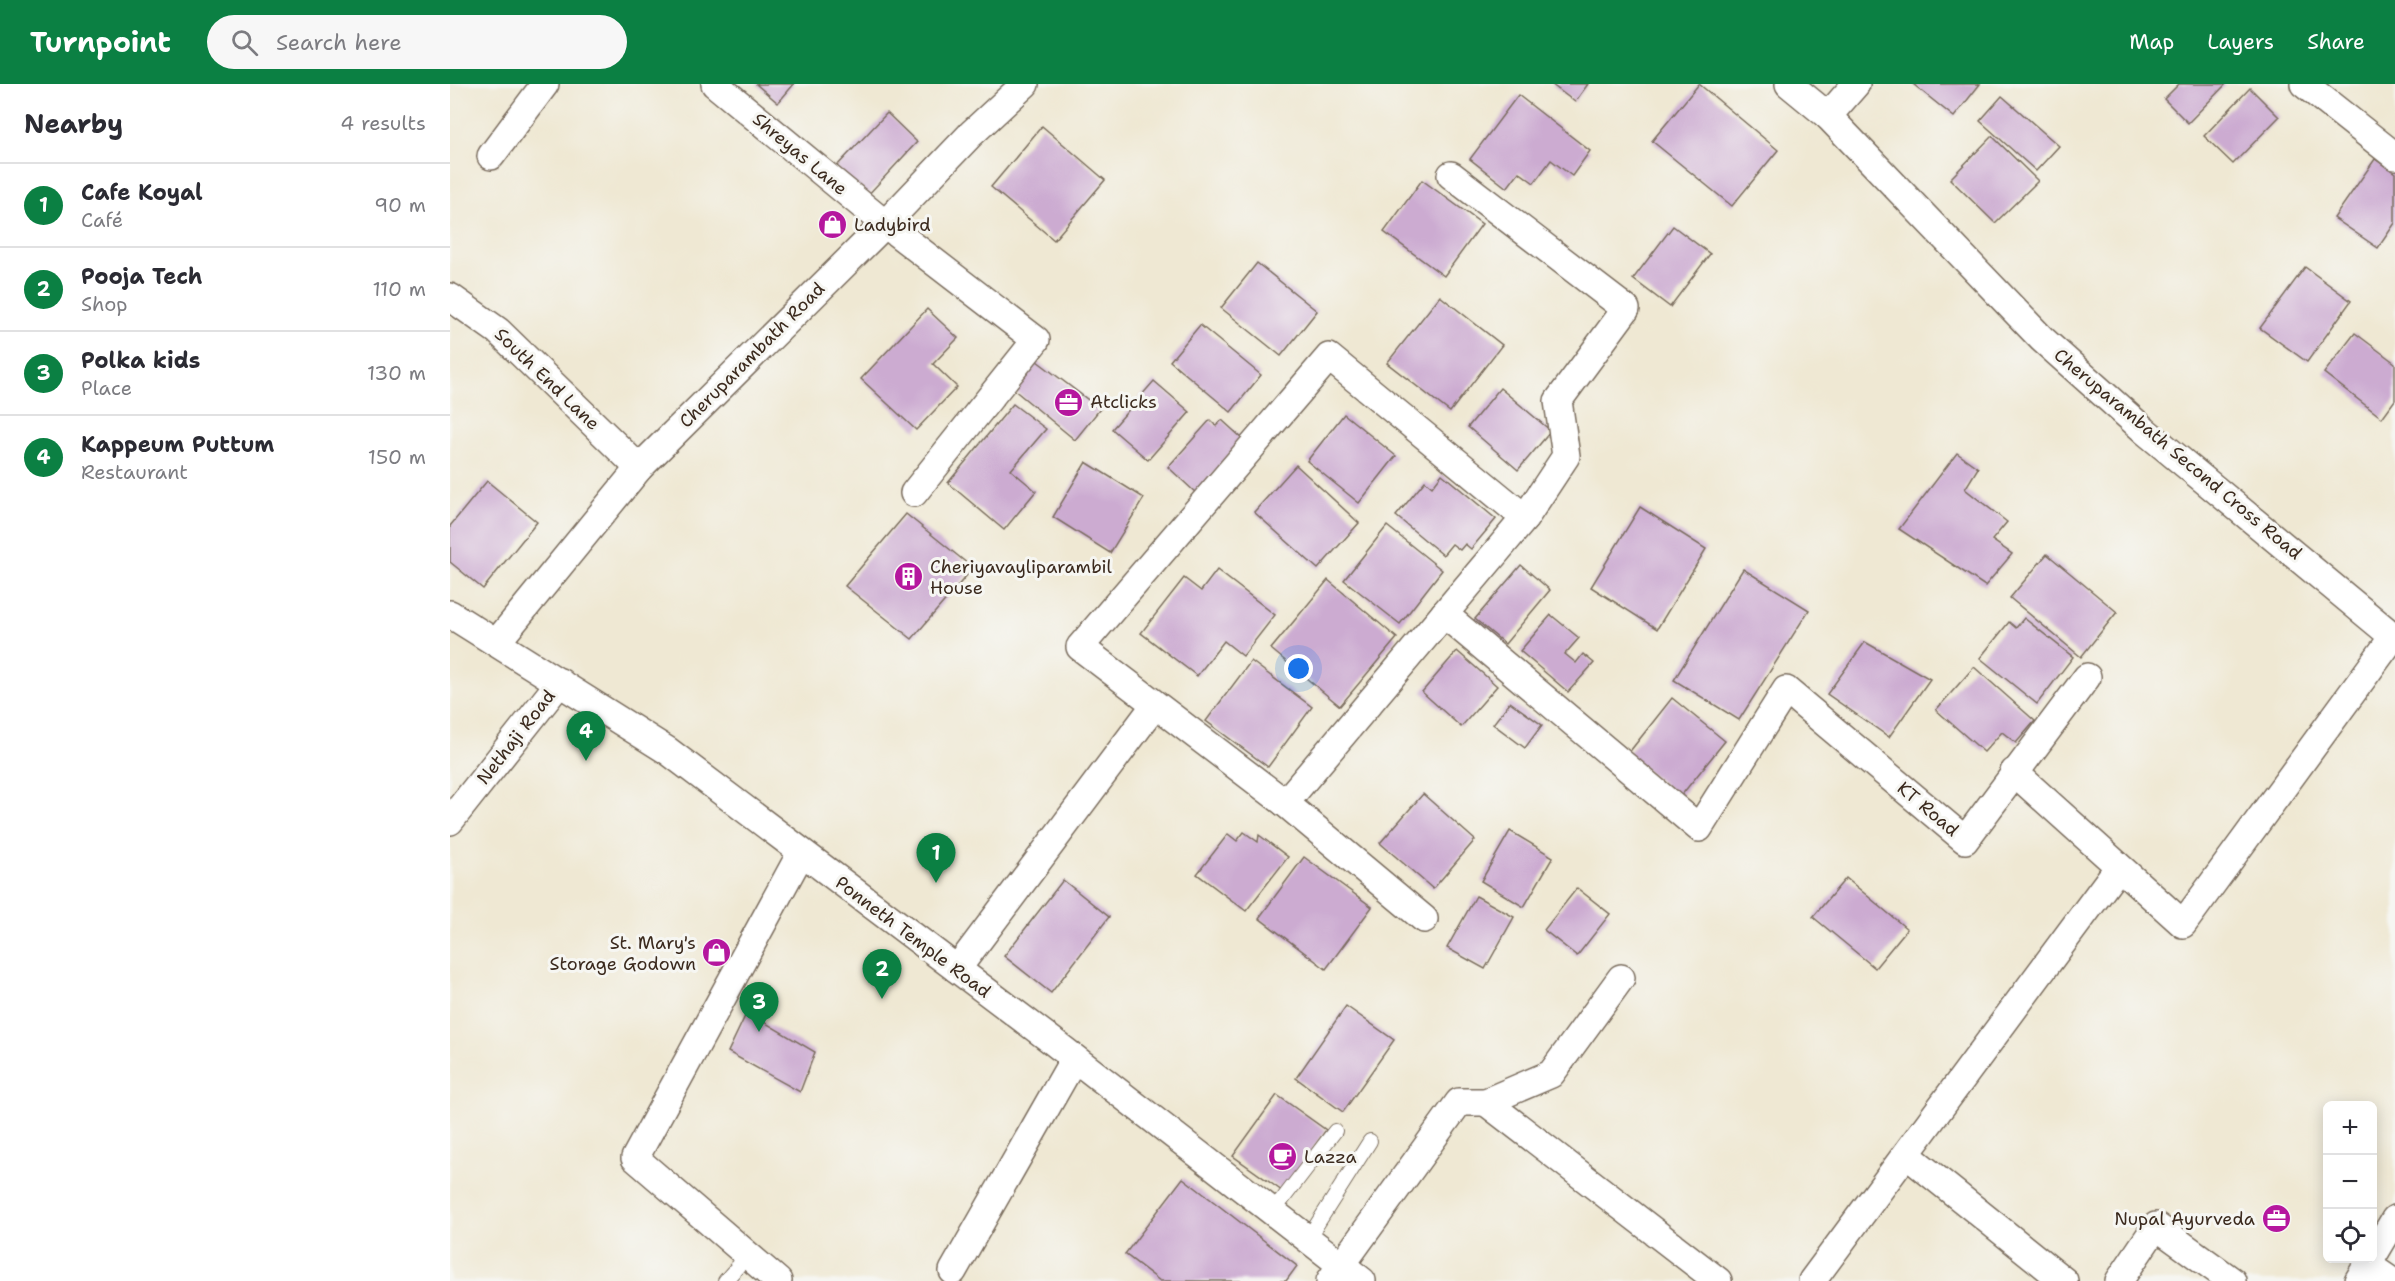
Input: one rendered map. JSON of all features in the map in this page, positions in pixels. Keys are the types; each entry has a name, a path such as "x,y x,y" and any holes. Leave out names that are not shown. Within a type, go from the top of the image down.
{"street":[{"path":"491,156 545,84"},
{"name":"Shreyas Lane","path":"716,84 885,224 1036,340 914,493"},
{"name":"Cheruparambath Second Cross Road","path":"1789,84 1828,116 2042,339 2145,431 2394,637"},
{"path":"1828,116 1856,84"},
{"path":"2304,84 2395,156"},
{"name":"Cheruparambath Road","path":"497,642 639,468 780,339 885,224 1018,86"},
{"path":"1285,803 1524,518 1566,456 1558,401 1626,309 1451,175"},
{"name":"South End Lane","path":"450,297 498,331 639,468"},
{"path":"1424,919 1285,803 1080,647 1329,357 1524,518"},
{"name":"Ponneth Temple Road","path":"450,614 668,751 1074,1059 1307,1240 1344,1276"},
{"name":"KT Road","path":"1444,614 1699,828 1786,690 1965,840 2014,772"},
{"path":"2087,677 2014,772 2118,868 2183,924 2394,637"},
{"name":"Nethaji Road","path":"450,821 560,682"},
{"path":"957,969 1155,705"},
{"path":"778,1281 634,1158 801,853"},
{"path":"1812,1281 2118,868"},
{"path":"1344,1276 1459,1102 1486,1102 1551,1074 1621,978"},
{"path":"953,1270 1074,1059"},
{"path":"1486,1102 1718,1281"},
{"path":"1907,1155 2064,1281"},
{"path":"2391,1281 2363,1273 2395,1219"},
{"path":"2119,1281 2156,1226 2232,1281"}],"lane":[{"path":"1272,1213 1335,1131"},
{"path":"1307,1240 1371,1142"},
{"path":"725,1281 747,1256"}],"building":[{"path":"756,84 794,84 778,103"},
{"path":"1551,84 1588,84 1575,102"},
{"path":"1699,84 1778,150 1732,206 1652,141"},
{"path":"1913,84 1980,84 1954,117"},
{"path":"2179,84 2226,84 2188,123 2164,99"},
{"path":"2250,88 2279,117 2233,164 2204,136"},
{"path":"1518,95 1590,151 1572,176 1551,160 1534,183 1519,172 1507,188 1470,159"},
{"path":"2002,96 2059,146 2036,171 1980,121"},
{"path":"887,113 917,142 866,197 835,168"},
{"path":"1042,126 1105,180 1054,240 991,187"},
{"path":"1992,136 2038,181 1995,223 1950,179"},
{"path":"2375,159 2395,173 2395,223 2378,248 2334,218"},
{"path":"1422,180 1482,224 1444,276 1384,232"},
{"path":"1673,226 1710,254 1670,307 1633,279"},
{"path":"1257,263 1317,311 1281,356 1221,308"},
{"path":"2305,267 2351,301 2307,362 2260,328"},
{"path":"1440,296 1502,345 1450,412 1387,363"},
{"path":"927,309 958,338 933,364 957,387 916,430 861,379"},
{"path":"1200,325 1261,375 1231,412 1170,361"},
{"path":"2355,333 2395,363 2395,400 2382,418 2324,373"},
{"path":"1037,361 1100,409 1075,440 1013,389"},
{"path":"1154,381 1190,412 1148,460 1112,429"},
{"path":"1500,388 1551,431 1518,470 1468,427"},
{"name":"Cheriyavayliparambil House","path":"1013,404 1046,429 1011,470 1036,491 1004,530 948,483"},
{"path":"1344,414 1396,456 1359,503 1307,461"},
{"path":"1210,420 1216,426 1222,420 1244,440 1196,493 1168,467"},
{"path":"1957,453 1978,468 1965,489 2007,522 1992,540 2012,554 1985,586 1899,529"},
{"path":"1086,462 1144,498 1110,553 1053,517"},
{"path":"1296,465 1359,523 1318,569 1254,512"},
{"path":"1442,474 1496,519 1471,549 1465,544 1460,550 1452,544 1443,555 1396,516 1425,481 1432,487"},
{"path":"487,481 537,522 483,589 450,562 450,526"},
{"path":"1640,507 1706,549 1657,629 1591,587"},
{"name":"Cheriyavayliparambil House","path":"906,514 973,568 912,639 845,586"},
{"path":"1387,526 1442,570 1400,624 1344,580"},
{"path":"2047,554 2117,612 2081,657 2010,598"},
{"path":"1521,565 1550,590 1505,644 1475,619"},
{"path":"1743,569 1809,610 1739,720 1674,680"},
{"path":"1217,570 1275,615 1243,656 1224,641 1197,676 1141,633 1184,578 1201,591"},
{"path":"1328,580 1397,638 1340,706 1271,649"},
{"path":"1551,615 1579,638 1565,654 1576,663 1583,654 1594,663 1568,692 1520,651"},
{"path":"2024,618 2073,657 2037,704 1980,658 2009,622 2016,628"},
{"path":"1865,642 1930,679 1889,737 1827,694"},
{"path":"1457,651 1497,686 1461,727 1422,692"},
{"path":"1251,661 1312,707 1268,767 1206,721"},
{"path":"1974,667 2035,721 2016,743 2002,732 1984,752 1936,710"},
{"path":"1672,698 1725,741 1680,797 1627,755"},
{"path":"1510,702 1542,725 1525,748 1493,724"},
{"path":"1423,794 1475,840 1433,889 1380,843"},
{"path":"1510,831 1553,857 1524,907 1481,881"},
{"path":"1244,832 1258,842 1259,835 1288,857 1246,911 1197,874 1228,834 1237,841"},
{"path":"1304,857 1372,907 1326,969 1259,918"},
{"path":"1846,878 1907,929 1875,968 1813,917"},
{"path":"1063,880 1109,917 1051,993 1004,956"},
{"path":"1577,888 1610,914 1577,956 1544,930"},
{"path":"1476,896 1514,917 1485,969 1447,948"},
{"path":"1346,1006 1394,1040 1343,1112 1296,1078"},
{"path":"747,1012 815,1052 800,1092 728,1052"},
{"path":"1277,1095 1326,1130 1282,1191 1233,1156"},
{"path":"1183,1178 1297,1266 1286,1281 1160,1281 1125,1254"}],"place":[{"name":"Ladybird","path":"833,225"},
{"name":"Atclicks","path":"1069,402"},
{"name":"Cheriyavayliparambil House","path":"909,577"},
{"name":"Kappeum Puttum","path":"586,761"},
{"name":"Cafe Koyal","path":"936,883"},
{"name":"St. Mary's Storage Godown","path":"717,953"},
{"name":"Pooja Tech","path":"882,999"},
{"name":"Polka kids","path":"759,1032"},
{"name":"Lazza","path":"1283,1157"},
{"name":"Nupal Ayurveda","path":"2276,1219"}]}
